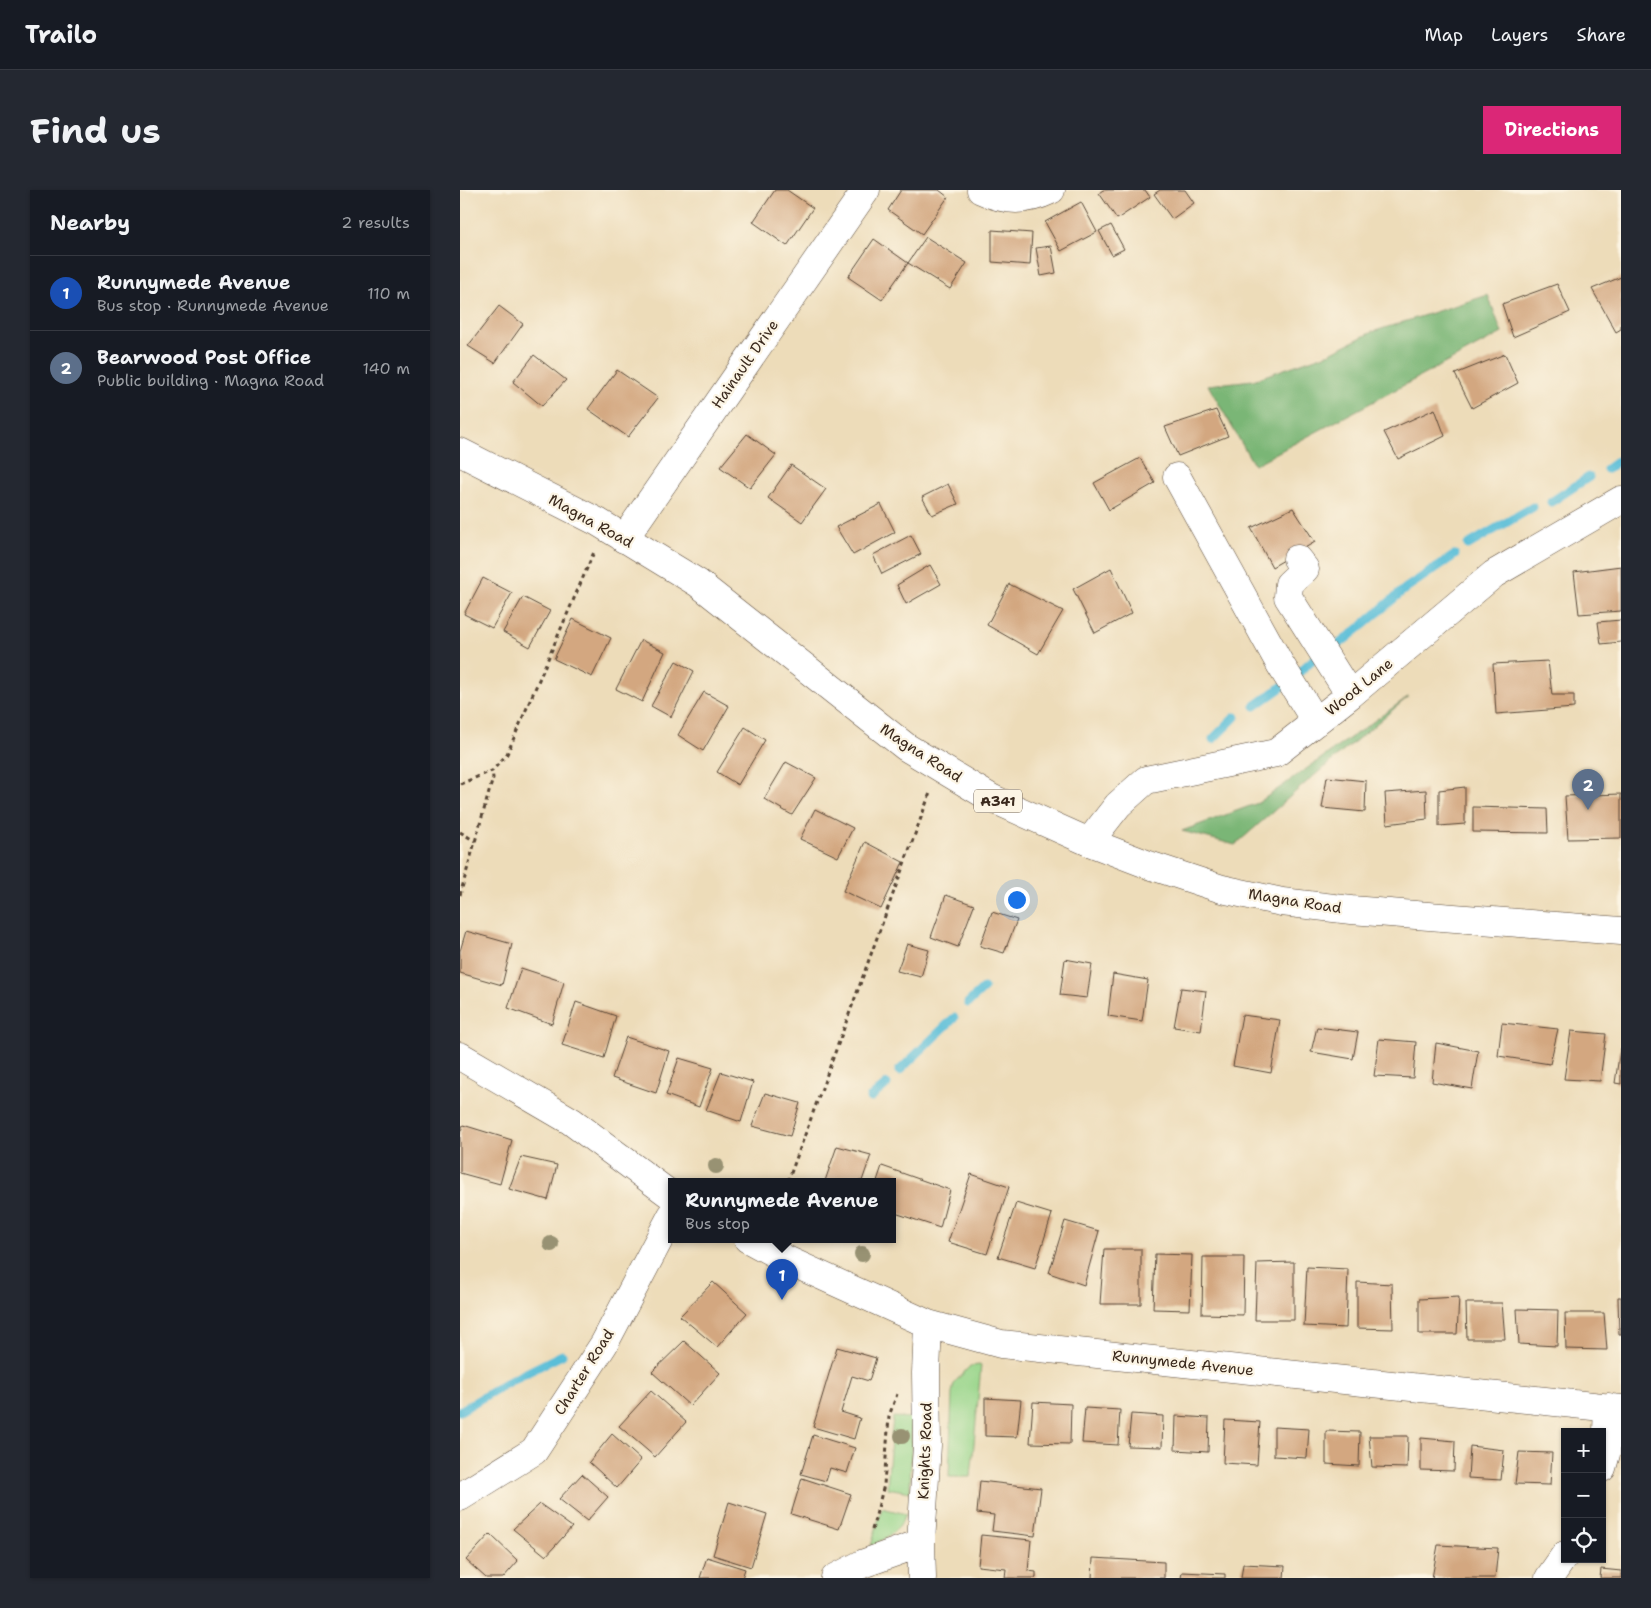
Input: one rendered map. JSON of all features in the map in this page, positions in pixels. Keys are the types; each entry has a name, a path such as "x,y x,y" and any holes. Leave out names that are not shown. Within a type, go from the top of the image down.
{"street":[{"name":"Hainault Drive","path":"615,533 866,190"},
{"path":"981,190 1005,198 1019,200 1051,190"},
{"name":"Magna Road","path":"460,452 615,533 698,583 906,747 991,798 1089,842 1149,865 1222,889 1282,902 1351,910 1621,930"},
{"path":"1177,477 1280,664 1316,722"},
{"name":"Wood Lane","path":"1089,842 1118,805 1146,780 1276,753 1350,696 1494,574 1621,500"},
{"path":"1297,559 1304,569 1289,584 1288,597 1350,696"},
{"path":"460,1056 571,1121 668,1193"},
{"name":"Charter Road","path":"460,1497 534,1451 604,1344 668,1223"},
{"name":"Runnymede Avenue","path":"755,1243 787,1260 928,1324 1001,1344 1615,1408 1606,1454"},
{"name":"Knights Road","path":"922,1578 921,1543 927,1445 926,1373 928,1324"},
{"path":"835,1578 862,1564 921,1543"},
{"path":"1550,1578 1561,1561"}],"path":[{"path":"460,784 492,771 507,754 615,533"},
{"path":"789,1178 940,767"},
{"path":"460,895 493,778 492,771"},
{"path":"460,832 475,841"},
{"path":"862,1564 884,1485 889,1416 898,1392"}],"green space":[{"path":"1488,295 1502,333 1254,465 1208,385 1253,380 1330,353 1372,332"},
{"path":"1408,697 1235,845 1182,831 1258,803"},
{"path":"981,1365 971,1477 949,1477 954,1383 970,1366"},
{"path":"893,1417 912,1418 910,1492 887,1488"},
{"path":"882,1508 906,1514 900,1525 892,1533 871,1546"}],"building":[{"path":"775,190 787,190 813,208 787,246 753,222"},
{"path":"901,190 939,190 948,197 922,234 888,210"},
{"path":"1103,190 1145,190 1150,197 1117,219 1099,193"},
{"path":"1160,190 1185,190 1194,203 1172,219 1154,194"},
{"path":"1081,202 1097,232 1061,251 1045,222"},
{"path":"1111,225 1124,249 1112,255 1099,231"},
{"path":"992,230 1032,233 1030,265 992,262"},
{"path":"926,237 967,263 950,289 908,263"},
{"path":"874,239 908,263 882,300 848,277"},
{"path":"1051,246 1056,273 1041,276 1036,248"},
{"path":"1621,277 1621,329 1616,332 1592,289"},
{"path":"1557,284 1570,312 1513,337 1502,304"},
{"path":"499,306 523,324 495,363 468,346"},
{"path":"1505,354 1518,383 1472,408 1455,374"},
{"path":"534,355 566,380 542,406 513,382"},
{"path":"617,370 658,398 628,437 588,409"},
{"path":"1435,409 1445,436 1398,459 1384,432"},
{"path":"1216,410 1228,436 1178,456 1165,427"},
{"path":"747,434 776,455 750,488 720,467"},
{"path":"1140,458 1155,483 1109,510 1094,483"},
{"path":"791,465 826,489 802,522 768,498"},
{"path":"948,484 958,504 932,515 922,497"},
{"path":"881,504 895,532 853,555 836,527"},
{"path":"1293,508 1315,542 1272,567 1251,528"},
{"path":"911,535 921,554 882,574 873,555"},
{"path":"930,565 941,584 906,604 897,585"},
{"path":"1621,566 1621,611 1579,614 1574,572"},
{"path":"1111,568 1132,613 1095,633 1073,589"},
{"path":"483,578 512,593 492,628 464,614"},
{"path":"1009,584 1063,611 1038,654 987,625"},
{"path":"523,597 550,611 530,647 503,632"},
{"path":"573,619 611,638 592,677 554,659"},
{"path":"1621,620 1621,642 1601,644 1598,622"},
{"path":"641,640 665,652 642,702 616,689"},
{"path":"676,661 694,671 671,717 651,706"},
{"path":"1548,661 1552,695 1574,695 1574,708 1496,714 1493,664"},
{"path":"704,692 729,706 703,751 678,735"},
{"path":"745,727 765,740 738,785 717,772"},
{"path":"786,762 816,778 792,815 764,799"},
{"path":"1327,777 1366,781 1365,812 1322,808"},
{"path":"1465,787 1465,824 1439,826 1439,790"},
{"path":"1426,790 1427,819 1387,824 1385,793"},
{"path":"1621,794 1621,838 1568,839 1565,796"},
{"path":"1473,807 1547,809 1548,833 1473,832"},
{"path":"815,809 853,828 838,857 800,839"},
{"path":"865,842 903,862 881,909 843,891"},
{"path":"946,895 974,905 958,947 931,937"},
{"path":"992,912 1017,920 1004,953 980,946"},
{"path":"466,931 512,944 502,985 460,973 460,951"},
{"path":"907,944 929,950 921,977 897,971"},
{"path":"1065,959 1092,964 1087,998 1060,995"},
{"path":"521,968 564,982 552,1024 508,1008"},
{"path":"1113,974 1148,980 1142,1021 1108,1016"},
{"path":"1181,988 1206,991 1201,1031 1174,1027"},
{"path":"576,1002 616,1016 604,1058 562,1045"},
{"path":"1242,1015 1280,1020 1271,1073 1233,1066"},
{"path":"1502,1023 1558,1029 1550,1064 1498,1056"},
{"path":"1317,1027 1358,1032 1353,1059 1311,1052"},
{"path":"1571,1031 1606,1034 1600,1081 1564,1079"},
{"path":"626,1037 669,1051 656,1093 612,1078"},
{"path":"1379,1039 1416,1042 1413,1078 1374,1076"},
{"path":"1436,1043 1478,1051 1472,1089 1432,1082"},
{"path":"1621,1049 1621,1084 1615,1083"},
{"path":"679,1058 713,1068 699,1107 666,1095"},
{"path":"721,1072 753,1082 741,1122 706,1110"},
{"path":"765,1093 800,1103 790,1136 752,1126"},
{"path":"463,1125 512,1140 500,1184 460,1173 460,1134"},
{"path":"837,1146 871,1155 863,1178 826,1178"},
{"path":"521,1157 557,1165 548,1200 509,1189"},
{"path":"882,1166 950,1190 940,1228 896,1213 896,1178 878,1178"},
{"path":"971,1174 1009,1187 987,1254 948,1242"},
{"path":"1016,1203 1052,1214 1035,1268 998,1257"},
{"path":"1065,1221 1099,1231 1084,1285 1049,1273"},
{"path":"1104,1249 1141,1249 1141,1304 1100,1304"},
{"path":"1155,1254 1192,1255 1190,1310 1153,1309"},
{"path":"1203,1257 1244,1257 1243,1315 1202,1314"},
{"path":"1294,1262 1294,1320 1255,1320 1257,1263"},
{"path":"1307,1267 1348,1269 1346,1328 1304,1326"},
{"path":"713,1282 747,1313 717,1347 680,1316"},
{"path":"1357,1282 1392,1284 1393,1329 1357,1328"},
{"path":"1459,1297 1457,1334 1419,1334 1419,1299"},
{"path":"1618,1297 1621,1297 1621,1335 1619,1335"},
{"path":"1466,1303 1502,1303 1505,1339 1467,1339"},
{"path":"1517,1309 1558,1310 1557,1346 1519,1344"},
{"path":"1565,1313 1604,1313 1607,1350 1566,1349"},
{"path":"684,1341 720,1373 690,1406 652,1372"},
{"path":"837,1347 876,1358 869,1381 852,1376 841,1412 860,1418 854,1439 813,1427"},
{"path":"651,1391 686,1422 655,1457 619,1426"},
{"path":"985,1398 1021,1400 1017,1437 985,1436"},
{"path":"1033,1402 1071,1404 1070,1444 1030,1443"},
{"path":"1085,1408 1120,1410 1118,1445 1082,1443"},
{"path":"1131,1414 1163,1416 1162,1447 1128,1446"},
{"path":"1176,1416 1209,1418 1208,1452 1175,1450"},
{"path":"1225,1420 1260,1422 1257,1465 1223,1463"},
{"path":"1274,1427 1309,1429 1307,1458 1274,1456"},
{"path":"1326,1431 1360,1432 1359,1466 1326,1464"},
{"path":"612,1434 641,1460 617,1488 589,1462"},
{"path":"813,1435 855,1448 847,1473 830,1468 826,1481 801,1474"},
{"path":"1369,1436 1408,1436 1407,1468 1372,1467"},
{"path":"1421,1438 1455,1441 1454,1471 1421,1470"},
{"path":"1470,1446 1504,1450 1501,1480 1468,1478"},
{"path":"1519,1452 1552,1453 1550,1485 1515,1484"},
{"path":"582,1474 608,1497 587,1521 559,1499"},
{"path":"802,1478 851,1494 839,1529 791,1514"},
{"path":"980,1481 1041,1488 1035,1536 992,1531 994,1515 977,1513"},
{"path":"729,1502 767,1514 751,1567 713,1555"},
{"path":"540,1504 572,1527 546,1556 513,1529"},
{"path":"490,1534 518,1561 503,1578 486,1578 466,1560"},
{"path":"981,1535 1031,1540 1028,1571 1036,1572 1036,1578 1005,1578 1006,1569 978,1566"},
{"path":"1438,1545 1498,1548 1495,1578 1432,1578"},
{"path":"707,1557 745,1569 742,1578 700,1578"},
{"path":"1093,1558 1164,1562 1164,1578 1092,1578"},
{"path":"1243,1564 1285,1566 1284,1578 1241,1578"},
{"path":"1601,1569 1621,1571 1621,1578 1600,1578"},
{"path":"1182,1572 1225,1574 1225,1578 1181,1578"}],"waterway":[{"path":"1607,469 1621,459"},
{"path":"1551,502 1589,477"},
{"path":"1468,545 1533,507"},
{"path":"1333,649 1406,588 1455,555"},
{"path":"1293,678 1317,656"},
{"path":"1255,706 1283,686"},
{"path":"1213,739 1235,717"},
{"path":"968,1003 984,988"},
{"path":"899,1071 954,1018"},
{"path":"870,1098 887,1084"},
{"path":"460,1411 510,1381 562,1355"}],"place":[{"name":"Bearwood Post Office","path":"1588,810"},
{"name":"Runnymede Avenue","path":"782,1300"}]}
